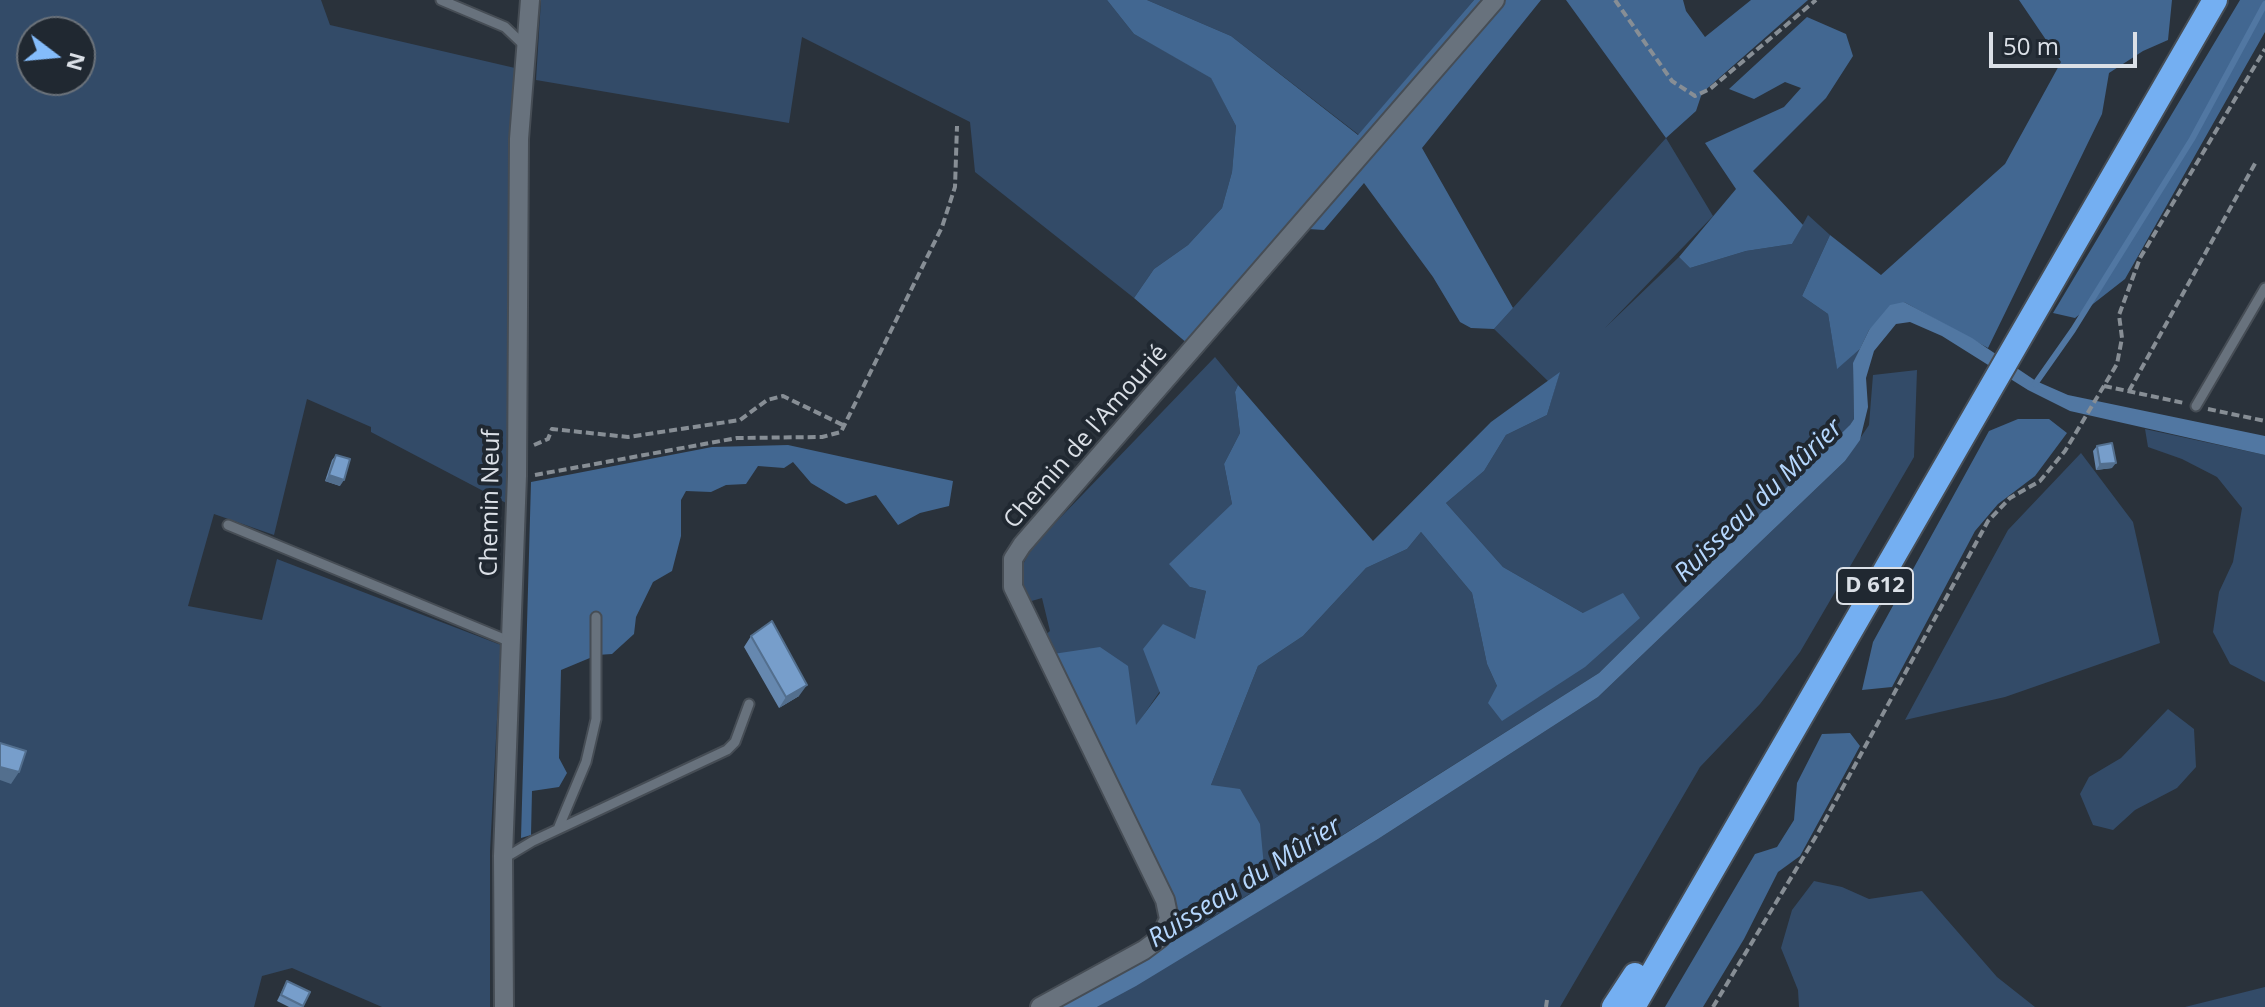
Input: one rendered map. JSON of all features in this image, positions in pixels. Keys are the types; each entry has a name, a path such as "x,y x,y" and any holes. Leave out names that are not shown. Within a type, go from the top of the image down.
{"highway":[{"name":"D 612","path":"1634,1007 1735,827 2215,0"},
{"name":"D 612","path":"1614,1007 1735,827"}],"street":[{"name":"Chemin Neuf","path":"504,1007 503,859 517,479 519,139 530,0"},
{"name":"Chemin de l'Amourié","path":"1040,1007 1144,950 1160,938 1169,919 1165,900 1013,587 1013,559 1495,0"}],"lane":[{"path":"441,0 505,27 526,47"},
{"path":"2196,406 2265,288"},
{"path":"228,525 511,642"},
{"path":"558,829 586,762 596,719 596,617"},
{"path":"503,859 558,829 727,750 735,742 749,704"}],"path":[{"path":"1615,0 1672,81 1695,96 1710,89 1816,0"},
{"path":"1713,1007 1818,833 1988,521 2010,498 2040,481 2079,427 2117,364 2122,338 2119,315 2140,258 2265,49"},
{"path":"517,479 737,438 822,437 841,432 942,227 955,187 957,126"},
{"path":"2129,391 2257,160"},
{"path":"517,452 548,439 552,429 628,437 740,420 767,400 783,396 845,426"},
{"path":"1546,1007 1547,1000"}],"shaded area":[{"path":"0,0 321,0 330,25 515,68 508,504 371,432 371,427 307,399 274,535 214,514 188,606 262,620 277,559 501,645 490,851 490,1007 382,1007 292,968 262,976 254,1007 0,1007"},
{"path":"541,0 1107,0 1134,34 1211,77 1236,126 1232,172 1222,208 1188,245 1154,269 1134,298 975,172 970,122 802,37 789,123 536,80"},
{"path":"1107,0 1147,0 1231,36 1358,135 1474,0 1541,0 1422,148 1513,308 1494,329 1471,328 1460,322 1433,277 1364,183 1324,230 1292,228 1188,344 1134,298 1154,269 1188,245 1222,208 1232,172 1236,126 1211,78 1134,34"},
{"path":"1147,0 1474,0 1359,135 1231,36"},
{"path":"1566,0 1683,0 1686,11 1705,37 1751,0 1808,0 1702,93 1696,111 1666,138"},
{"path":"2019,0 2172,0 2168,40 2143,51 2109,73 2102,114 1988,348 1904,302 1869,330 1860,349 1837,369 1828,314 1802,296 1830,235 1881,275 2005,164 2061,62"},
{"path":"2240,0 2265,0 2265,32 2125,279 2075,318 2053,313"},
{"path":"1807,17 1846,34 1853,56 1826,98 1753,171 1803,225 1792,244 1746,251 1690,268 1679,257 1736,189 1705,143 1784,107 1801,88 1785,82 1754,99 1729,89"},
{"path":"1666,138 1713,216 1605,328 1679,257 1690,268 1746,251 1792,244 1808,215 1830,235 1802,296 1828,314 1837,368 1860,349 1853,365 1854,419 1599,673 1183,936 1187,914 1264,867 1211,785 1258,666 1303,636 1366,568 1407,549 1421,532 1472,593 1487,664 1497,686 1583,613 1503,567 1446,503 1484,471 1506,435 1547,415 1559,374 1549,382 1494,329"},
{"path":"1904,302 1972,338 2036,381 2068,395 2265,436 2265,455 2070,411 2028,390 1942,336 1910,322 1896,324 1874,351 1866,378 1868,407 1860,440 1845,461 1598,697 1378,839 1136,986 1097,1007 1057,1007 1198,927 1599,673 1850,425 1854,419 1853,363 1869,330 1890,305"},
{"path":"1215,357 1238,385 1235,392 1240,433 1224,464 1232,504 1190,587 1206,591 1195,640 1136,726 1053,654 1043,637 1050,631 1042,598 1028,602 1020,587 1021,568 1033,546"},
{"path":"1917,370 1914,457 1800,652 1760,704 1700,767 1560,1007 1097,1007 1378,839 1598,697 1845,461 1869,425 1873,375"},
{"path":"1560,372 1547,415 1506,435 1484,471 1446,503 1503,567 1583,613 1623,593 1640,618 1585,667 1502,721 1488,703 1497,686 1487,664 1472,593 1421,532 1407,549 1366,568 1303,636 1258,666 1211,785 1240,789 1260,824 1264,867 1187,914 1177,912 1053,654 1100,647 1128,666 1136,725 1160,693 1143,649 1163,624 1195,639 1206,591 1190,587 1169,564 1232,504 1224,464 1240,433 1235,392 1238,385 1373,541 1491,422"},
{"path":"2018,419 2049,419 2067,433 2035,476 1998,504 1975,531 1892,687 1862,690 1873,642 1989,431"},
{"path":"2145,429 2265,455 2265,682 2230,664 2213,632 2219,592 2233,562 2242,508 2217,477 2182,459 2148,447"},
{"path":"788,445 953,481 949,506 920,513 898,525 876,495 846,504 811,483 793,462 784,468 758,466 746,484 726,485 711,492 686,491 681,500 681,536 672,571 653,582 636,617 634,634 612,654 597,655 561,670 559,758 567,773 559,787 532,791 531,835 521,838 531,482 712,447"},
{"path":"2081,453 2133,522 2160,643 2005,697 1905,720 2008,530"},
{"path":"2168,709 2194,729 2196,767 2177,788 2135,810 2113,830 2093,825 2080,794 2089,777 2121,758"},
{"path":"1850,733 1860,746 1800,856 1778,872 1744,939 1703,1007 1665,1007 1755,854 1777,847 1794,820 1797,783 1822,734"},
{"path":"1814,881 1842,887 1869,899 1922,891 1997,977 2035,1007 1799,1007 1798,990 1781,948 1792,910"},
{"path":"2265,987 2265,1007 2185,1007"}],"building":[{"path":"2112,443 2116,463 2100,464 2097,446"},
{"path":"336,455 350,459 344,480 329,475"},
{"path":"772,621 807,685 786,697 751,636"},
{"path":"0,743 26,751 19,772 0,767"},
{"path":"287,981 310,992 303,1006 281,995"}],"waterway":[{"name":"Ruisseau du Mûrier","path":"2035,384 2073,330 2192,139 2265,4"}]}
